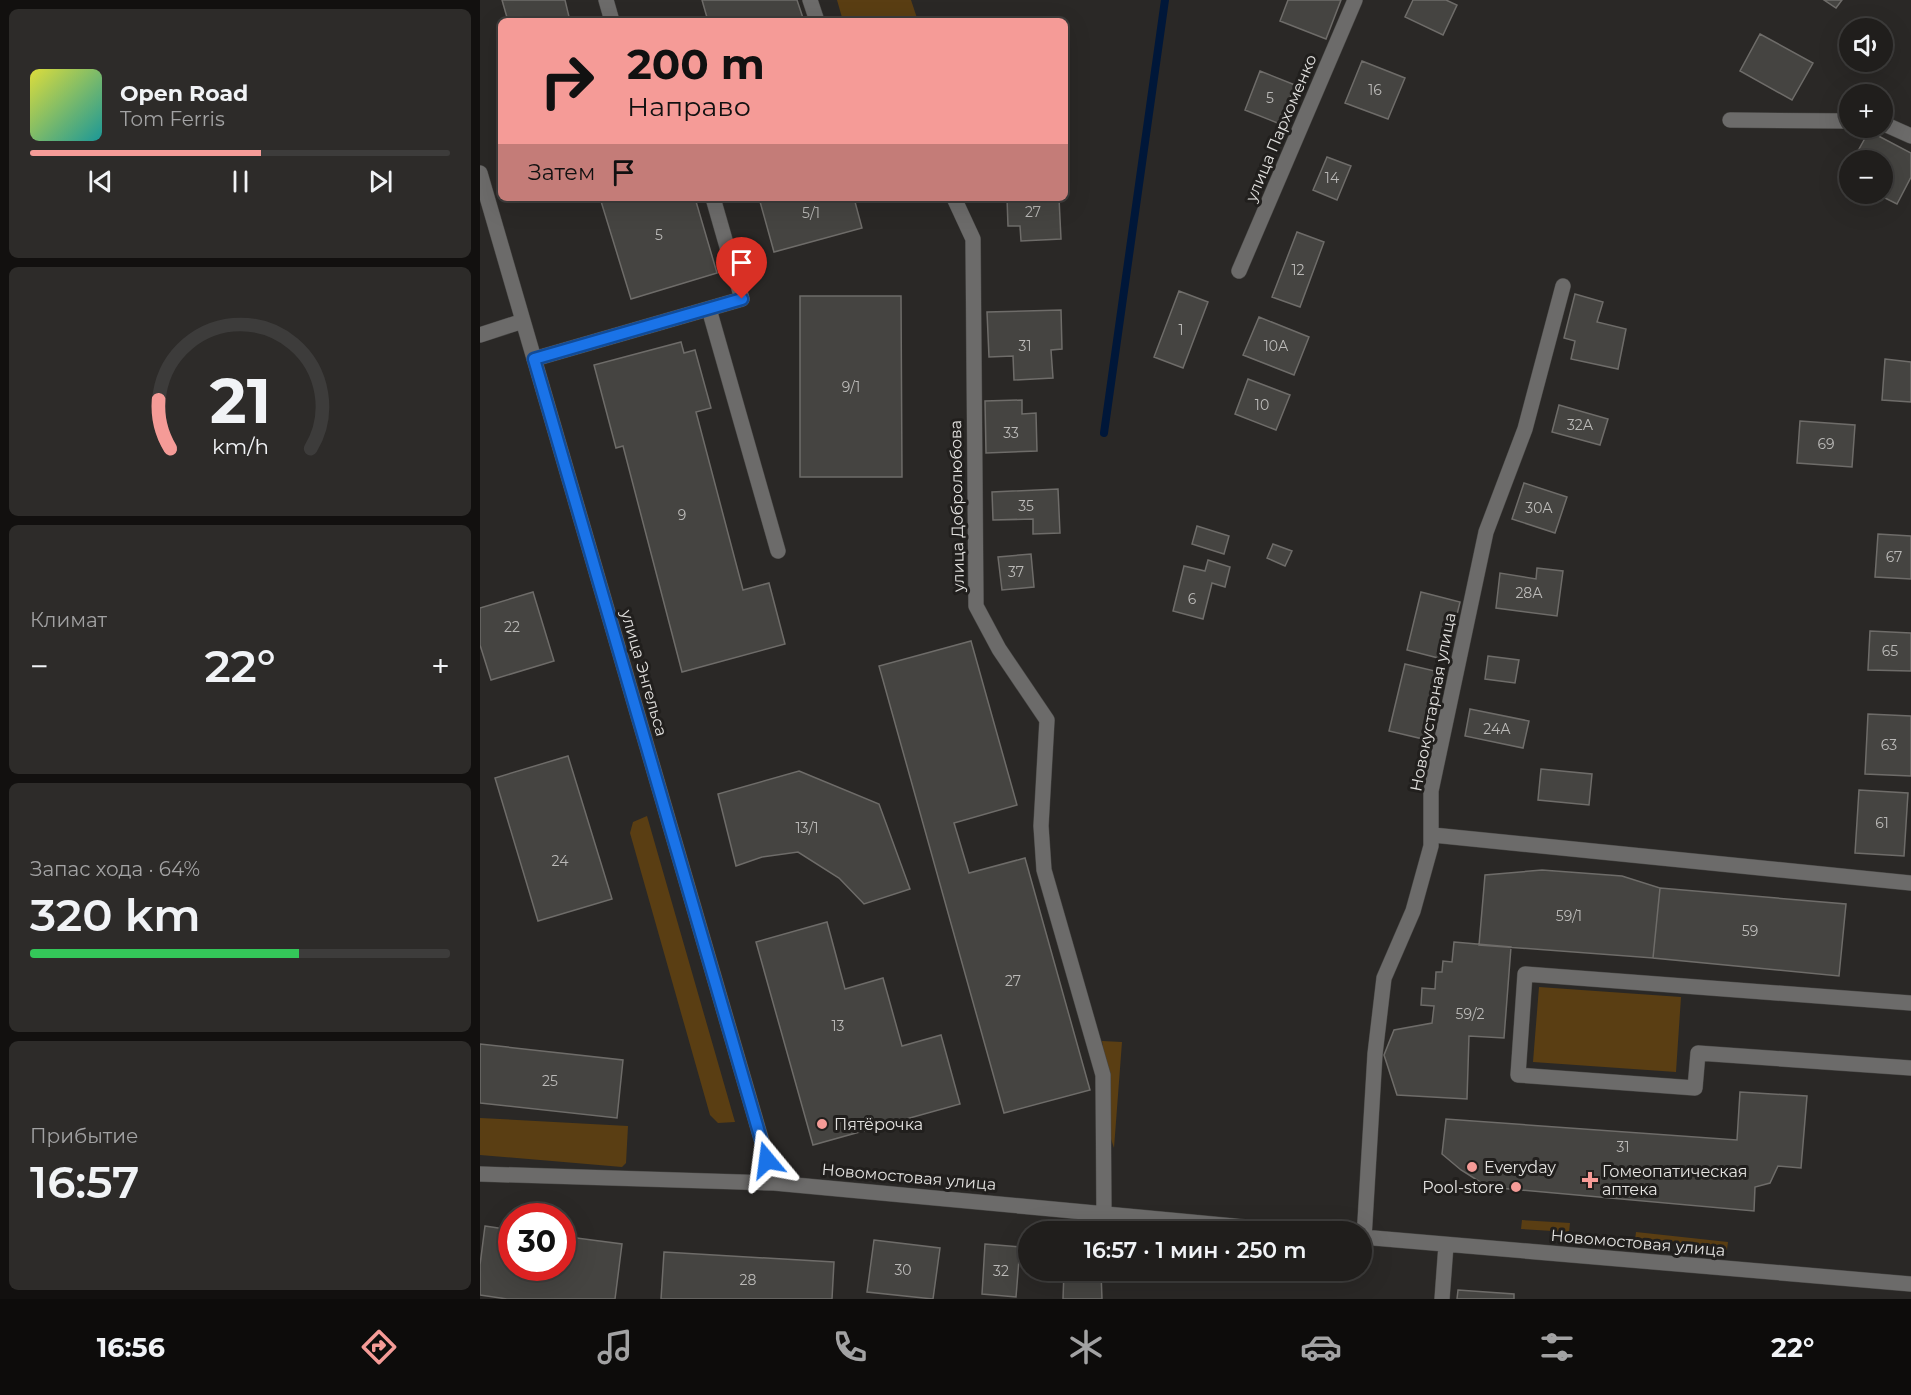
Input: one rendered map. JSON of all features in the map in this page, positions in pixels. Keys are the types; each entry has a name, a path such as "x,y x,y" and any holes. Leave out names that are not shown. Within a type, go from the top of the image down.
{"street":[{"path":"606,0 611,18"},
{"path":"810,0 816,18"},
{"name":"улица Пархоменко","path":"1239,271 1355,0"},
{"path":"1730,120 1839,121"},
{"path":"1893,128 1911,136"},
{"name":"улица Энгельса","path":"480,173 774,1183"},
{"path":"534,359 742,299 714,201"},
{"name":"улица Добролюбова","path":"955,201 973,239 976,606 999,649 1047,720 1041,826 1044,870 1104,1075 1104,1214"},
{"name":"Новокустарная улица","path":"1364,1221 1374,1054 1384,978 1413,911 1433,835 1431,791 1486,532 1525,429 1563,286"},
{"path":"709,309 778,551"},
{"path":"480,335 523,321"},
{"path":"1433,835 1911,883"},
{"path":"1911,1003 1526,974 1518,1075 1695,1088 1698,1053 1911,1068"},
{"name":"Новомостовая улица","path":"480,1174 774,1183 1179,1221"},
{"name":"Новомостовая улица","path":"1372,1239 1911,1284"},
{"path":"1442,1299 1446,1245"}],"shaded area":[{"path":"837,0 911,0 917,18 842,18"},
{"path":"647,816 735,1122 718,1123 710,1115 630,833 633,822"},
{"path":"1539,987 1681,997 1676,1072 1533,1062"},
{"path":"1102,1041 1122,1042 1114,1148 1110,1136 1107,1075"},
{"path":"480,1118 628,1126 626,1163 622,1167 480,1155"},
{"path":"1522,1220 1570,1223 1569,1232 1521,1229"},
{"path":"1636,1232 1728,1242 1727,1250 1635,1240"}],"building":[{"path":"502,0 565,0 569,18 507,18"},
{"path":"702,0 797,0 803,18 707,18"},
{"path":"1288,0 1341,0 1326,39 1280,21"},
{"path":"1413,0 1446,0 1457,5 1443,35 1405,17"},
{"path":"1824,0 1842,0 1836,8"},
{"path":"1760,34 1813,63 1792,100 1740,71"},
{"path":"1362,61 1405,78 1388,119 1345,103"},
{"path":"1260,71 1295,85 1280,124 1245,110"},
{"path":"1865,138 1882,138 1911,153 1911,177 1897,204 1893,202 1893,150 1859,150"},
{"path":"1327,157 1351,166 1337,200 1313,190"},
{"path":"601,201 696,201 717,273 631,299"},
{"path":"760,201 855,201 862,228 774,252"},
{"path":"1007,201 1059,201 1061,239 1021,241 1020,226 1008,226"},
{"path":"1297,232 1324,242 1300,307 1272,297"},
{"path":"1179,291 1208,302 1183,368 1154,357"},
{"path":"1575,294 1603,302 1597,322 1626,329 1618,369 1571,359 1575,341 1564,338"},
{"path":"800,296 901,296 902,477 800,477"},
{"path":"1061,310 1062,349 1051,350 1053,378 1014,380 1013,356 989,357 987,312"},
{"path":"1259,317 1309,337 1294,375 1243,355"},
{"path":"681,342 684,353 695,350 711,408 696,412 743,590 769,583 785,644 682,672 623,446 616,448 594,365"},
{"path":"1885,359 1911,362 1911,402 1882,400"},
{"path":"1248,379 1290,395 1276,430 1235,414"},
{"path":"1022,400 1022,414 1036,413 1037,451 986,453 985,401"},
{"path":"1559,405 1608,419 1600,445 1552,432"},
{"path":"1800,421 1855,425 1852,467 1797,463"},
{"path":"1524,483 1567,497 1555,533 1512,519"},
{"path":"1058,489 1060,533 1033,534 1033,519 993,520 992,492"},
{"path":"1197,526 1229,536 1224,554 1192,544"},
{"path":"1878,534 1911,536 1911,579 1875,577"},
{"path":"1273,544 1292,551 1285,566 1267,558"},
{"path":"1031,554 1034,587 1002,590 998,557"},
{"path":"1208,560 1230,567 1225,587 1212,583 1203,619 1173,611 1184,566 1205,571"},
{"path":"1537,568 1563,571 1557,616 1496,608 1500,573 1536,579"},
{"path":"533,592 554,661 491,680 480,645 480,608"},
{"path":"1421,592 1460,602 1446,660 1407,650"},
{"path":"1870,631 1911,633 1911,671 1868,670"},
{"path":"971,641 1017,805 954,823 969,873 1025,858 1090,1090 1004,1113 879,666"},
{"path":"1488,656 1519,660 1515,683 1485,679"},
{"path":"1405,664 1439,672 1423,739 1389,731"},
{"path":"1470,709 1529,721 1523,748 1465,736"},
{"path":"1868,714 1911,716 1911,776 1865,774"},
{"path":"568,756 612,899 538,921 495,778"},
{"path":"1541,769 1592,774 1589,805 1538,800"},
{"path":"799,771 879,804 910,889 864,904 839,878 798,852 762,857 736,866 718,794"},
{"path":"1859,790 1908,793 1904,856 1855,853"},
{"path":"1542,870 1622,876 1660,888 1653,958 1479,945 1485,875"},
{"path":"1660,888 1846,904 1839,976 1653,958"},
{"path":"827,922 845,989 883,978 902,1046 941,1035 960,1104 813,1145 756,942"},
{"path":"1454,942 1511,947 1504,1038 1469,1036 1467,1099 1397,1095 1384,1055 1394,1030 1432,1023 1434,1006 1421,1005 1422,988 1435,989 1436,972 1442,972 1443,961 1452,962"},
{"path":"480,1044 623,1060 617,1118 480,1103"},
{"path":"1740,1092 1807,1096 1801,1168 1778,1166 1770,1183 1755,1187 1754,1211 1488,1187 1461,1170 1442,1154 1446,1119 1737,1140"},
{"path":"485,1226 498,1228 498,1281 576,1281 576,1238 622,1244 615,1299 507,1299 480,1295 480,1265"},
{"path":"874,1240 940,1248 933,1299 867,1292"},
{"path":"985,1244 1018,1247 1016,1297 982,1294"},
{"path":"664,1252 834,1262 832,1299 661,1299"},
{"path":"1064,1281 1101,1281 1102,1299 1063,1299"},
{"path":"1458,1290 1514,1294 1514,1299 1457,1299"}],"waterway":[{"path":"1104,433 1165,0"}],"place":[{"name":"Пятёрочка","path":"822,1124"},
{"name":"Everyday","path":"1472,1167"},
{"name":"Гомеопатическая аптека","path":"1590,1180"},
{"name":"Pool-store","path":"1516,1187"}],"route":[{"path":"742,299 534,359 767,1160"}]}
